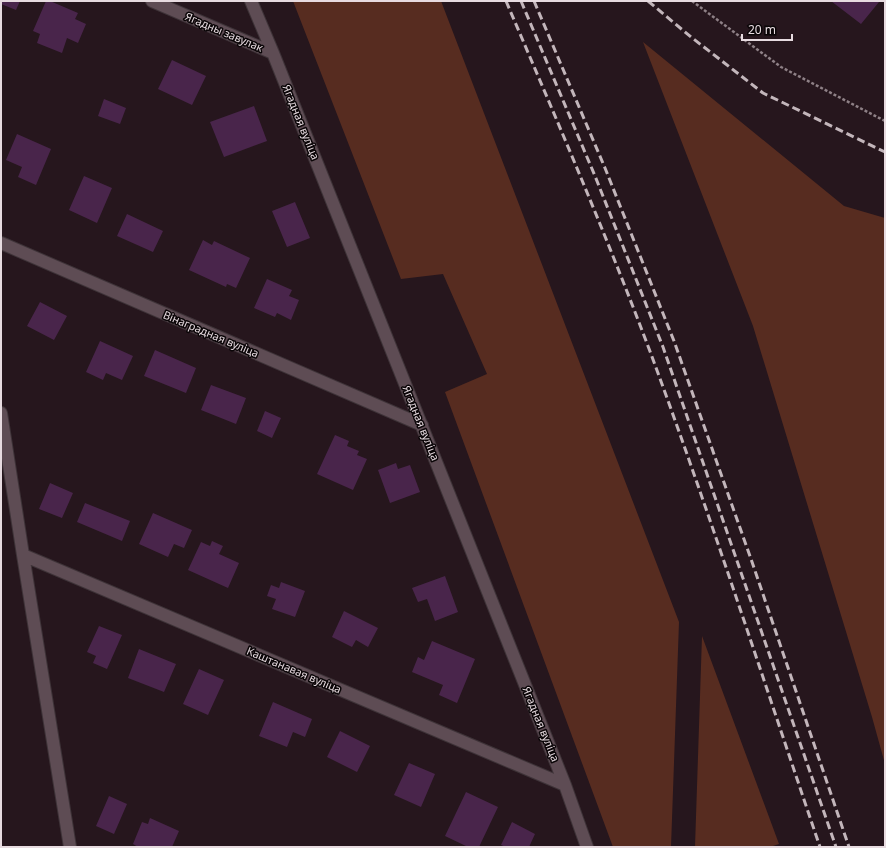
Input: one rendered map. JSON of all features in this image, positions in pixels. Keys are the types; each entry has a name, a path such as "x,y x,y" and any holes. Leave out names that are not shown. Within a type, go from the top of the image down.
{"street":[{"name":"Ягадны завулак","path":"152,1 274,53"},
{"name":"Ягадная вуліца","path":"251,1 274,53 565,785 587,847"},
{"name":"Вінаградная вуліца","path":"1,243 422,425"},
{"path":"1,413 22,555 70,847"},
{"name":"Каштанавая вуліца","path":"22,555 565,785"}],"path":[{"path":"692,1 780,67 885,121"}],"shaded area":[{"path":"293,1 441,1 679,622 671,847 613,847 445,392 487,374 443,274 401,279"},
{"path":"643,42 844,206 885,218 885,764 753,326"},
{"path":"702,636 779,844 770,847 695,847"}],"building":[{"path":"1,1 20,1 16,10 1,4"},
{"path":"46,1 50,1 78,13 75,19 86,24 78,43 67,38 62,53 37,43 40,34 33,31"},
{"path":"831,1 878,1 879,2 861,24"},
{"path":"172,60 206,76 192,105 158,89"},
{"path":"104,99 126,108 120,124 98,116"},
{"path":"254,106 267,141 224,157 210,122"},
{"path":"17,134 51,149 36,185 18,177 22,167 6,160"},
{"path":"84,176 112,188 97,223 69,210"},
{"path":"295,202 310,238 287,247 272,211"},
{"path":"127,214 163,231 153,252 117,236"},
{"path":"203,240 212,245 214,241 250,258 236,288 227,284 226,287 189,270"},
{"path":"267,279 292,290 289,296 299,300 291,320 277,313 275,317 254,308"},
{"path":"40,302 67,316 54,340 27,326"},
{"path":"100,341 133,356 122,380 106,373 103,380 86,372"},
{"path":"155,350 196,368 186,393 144,376"},
{"path":"211,385 246,398 236,424 201,410"},
{"path":"265,411 281,418 272,438 257,431"},
{"path":"335,435 349,441 347,446 359,451 357,455 367,459 353,490 317,474"},
{"path":"396,463 398,469 410,465 420,492 390,503 378,470"},
{"path":"50,483 73,493 62,518 39,509"},
{"path":"85,503 130,521 122,541 77,522"},
{"path":"153,513 192,530 184,548 174,544 168,557 139,544"},
{"path":"212,541 223,546 219,554 239,563 228,588 188,570 201,542 210,546"},
{"path":"445,576 458,612 435,621 427,599 418,602 412,588"},
{"path":"281,582 305,591 295,617 272,609 276,599 267,596 271,585 279,588"},
{"path":"344,611 378,628 368,647 356,640 352,647 332,637"},
{"path":"99,626 122,635 107,669 93,663 96,656 87,652"},
{"path":"432,641 475,659 457,703 439,695 443,685 412,672 418,657 424,660"},
{"path":"139,649 176,664 164,692 128,678"},
{"path":"199,669 224,680 208,715 183,704"},
{"path":"273,702 312,719 305,737 293,732 287,747 259,736"},
{"path":"340,731 370,746 357,772 327,757"},
{"path":"409,763 435,774 421,807 394,795"},
{"path":"466,792 498,807 479,847 468,847 445,836"},
{"path":"109,796 127,804 114,834 96,826"},
{"path":"150,818 179,831 172,847 138,847 133,844 142,822 148,824"},
{"path":"512,822 535,834 529,847 506,847 501,845"}],"railway":[{"path":"506,1 599,220 651,354 716,538 820,847"},
{"path":"521,1 595,176 663,347 836,847"},
{"path":"534,1 605,168 674,341 751,559 849,847"},
{"path":"648,1 691,37 763,93 885,152"}]}
